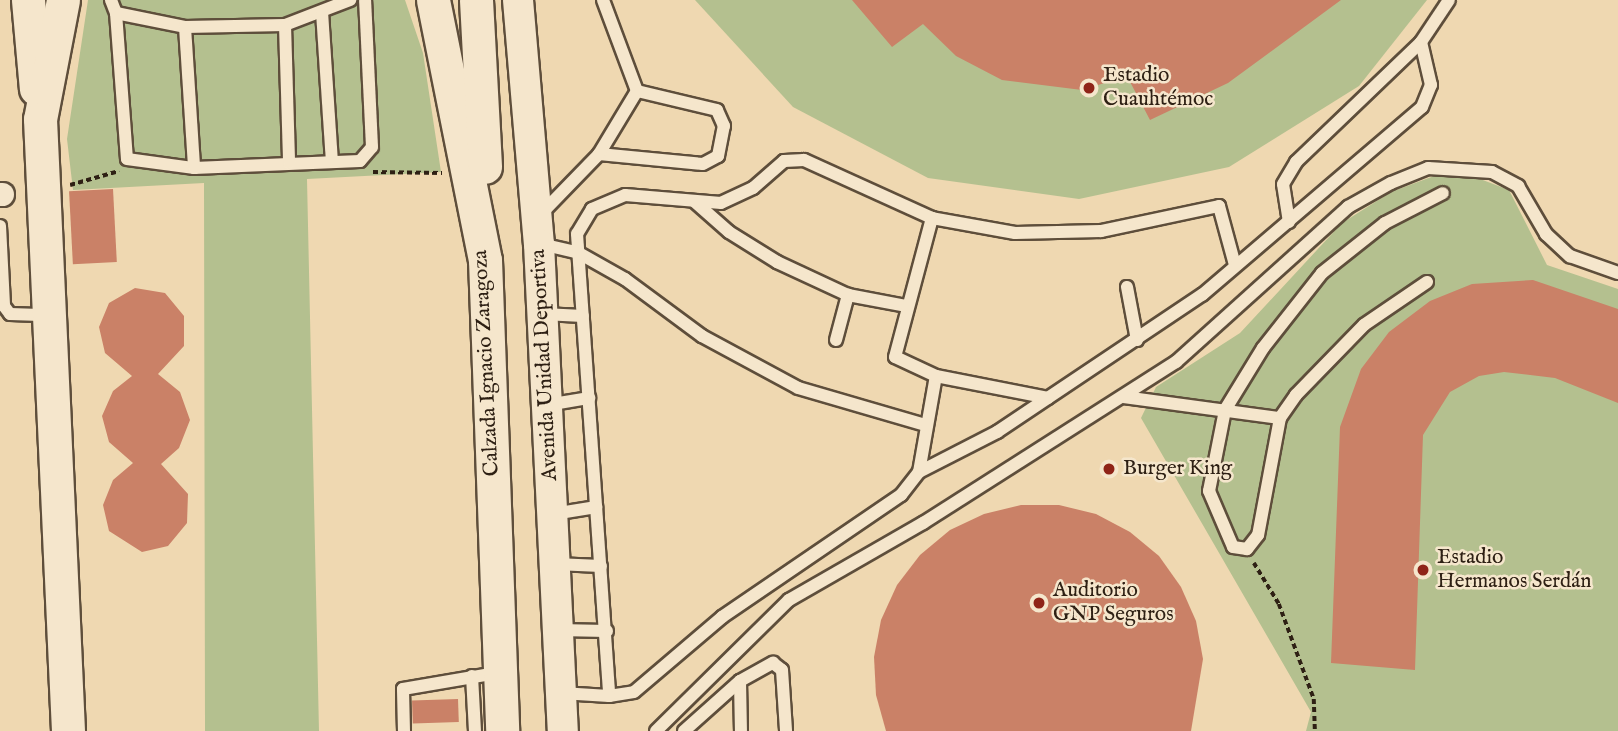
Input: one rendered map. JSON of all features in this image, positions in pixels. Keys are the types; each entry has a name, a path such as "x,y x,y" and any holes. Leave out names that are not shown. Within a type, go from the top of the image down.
{"main road":[{"path":"28,0 40,119 68,731"},
{"path":"40,119 63,0"},
{"name":"Calzada Ignacio Zaragoza","path":"433,0 485,260 486,674 502,731"},
{"path":"476,0 485,260"}],"street":[{"name":"Avenida Unidad Deportiva","path":"518,0 538,231 563,731"}],"lane":[{"path":"350,0 285,25 185,27 113,6 127,159 194,168 360,161 372,147 365,0"},
{"path":"603,0 637,91"},
{"path":"1289,222 1283,184 1296,162 1420,42 1449,0"},
{"path":"322,12 332,162"},
{"path":"285,25 289,163"},
{"path":"185,27 194,168"},
{"path":"561,693 609,696 634,692 722,617 901,495 919,472 1048,398 1137,340 1289,222 1422,107 1431,85 1420,42"},
{"path":"599,154 703,164 718,156 724,125 718,110 637,91"},
{"path":"637,91 599,154 538,231 625,279 702,336 798,388 925,425"},
{"path":"609,696 607,631 577,252 579,224 592,209 625,195 721,203 753,188 784,161 804,160 932,218 1015,233 1101,231 1219,206 1235,265"},
{"path":"656,731 789,600 1124,397 1205,340 1348,207 1428,168 1492,172 1518,186 1546,234 1570,256 1618,273"},
{"path":"1427,282 1335,352 1280,418 1258,535 1247,549 1233,547 1209,491 1226,410 1263,348 1322,274 1385,223 1443,193"},
{"path":"695,202 729,232 777,262 848,295 907,306"},
{"path":"932,218 895,357 936,376 1048,398"},
{"path":"0,226 4,306 10,314 48,315"},
{"path":"1127,287 1137,340"},
{"path":"836,340 848,295"},
{"path":"542,314 583,316"},
{"path":"919,472 925,425 936,376"},
{"path":"1124,397 1280,418"},
{"path":"547,405 589,398"},
{"path":"552,514 596,507"},
{"path":"555,564 601,566"},
{"path":"558,630 607,631"},
{"path":"684,731 740,681 767,665 779,664 786,731"},
{"path":"404,731 403,689 486,674 475,731"},
{"path":"740,681 741,731"}],"path":[{"path":"42,191 108,177 127,159"},
{"path":"360,161 365,172 469,173"},
{"path":"1247,549 1261,581 1279,604 1314,699 1315,731"}],"green space":[{"path":"88,0 405,0 423,53 441,172 307,179 319,731 205,731 204,183 73,190 67,139"},
{"name":"Estadio Cuauhtémoc","path":"695,0 1427,0 1359,86 1229,167 1079,199 928,178 793,107"},
{"name":"Estadio Hermanos Serdán","path":"1442,173 1467,174 1509,190 1547,265 1618,289 1618,731 1306,731 1311,712 1141,418 1156,387 1240,333 1342,223 1391,192"}],"building":[{"path":"852,0 1341,0 1228,83 1150,120 1127,76 1082,90 1002,80 956,56 923,24 892,47"},
{"path":"113,189 117,262 73,264 69,191"},
{"path":"1533,280 1618,309 1618,403 1555,378 1504,372 1479,376 1450,392 1423,435 1415,670 1331,663 1340,427 1361,369 1389,332 1430,301 1472,284"},
{"path":"135,288 165,293 184,316 184,346 158,374 180,392 190,420 179,448 161,464 188,494 187,523 168,546 142,552 109,531 103,505 113,480 133,463 109,442 102,416 113,391 132,376 105,353 99,327 109,303"},
{"name":"Auditorio GNP Seguros","path":"1021,505 1059,505 1096,514 1130,532 1159,556 1181,587 1196,621 1203,659 1191,731 886,731 876,695 874,657 881,620 897,585 920,555 950,530 984,514"},
{"path":"458,699 459,722 413,724 412,701"}],"place":[{"name":"Estadio Cuauhtémoc","path":"1089,88"},
{"name":"Burger King","path":"1109,469"},
{"name":"Estadio Hermanos Serdán","path":"1423,570"},
{"name":"Auditorio GNP Seguros","path":"1039,603"}]}
